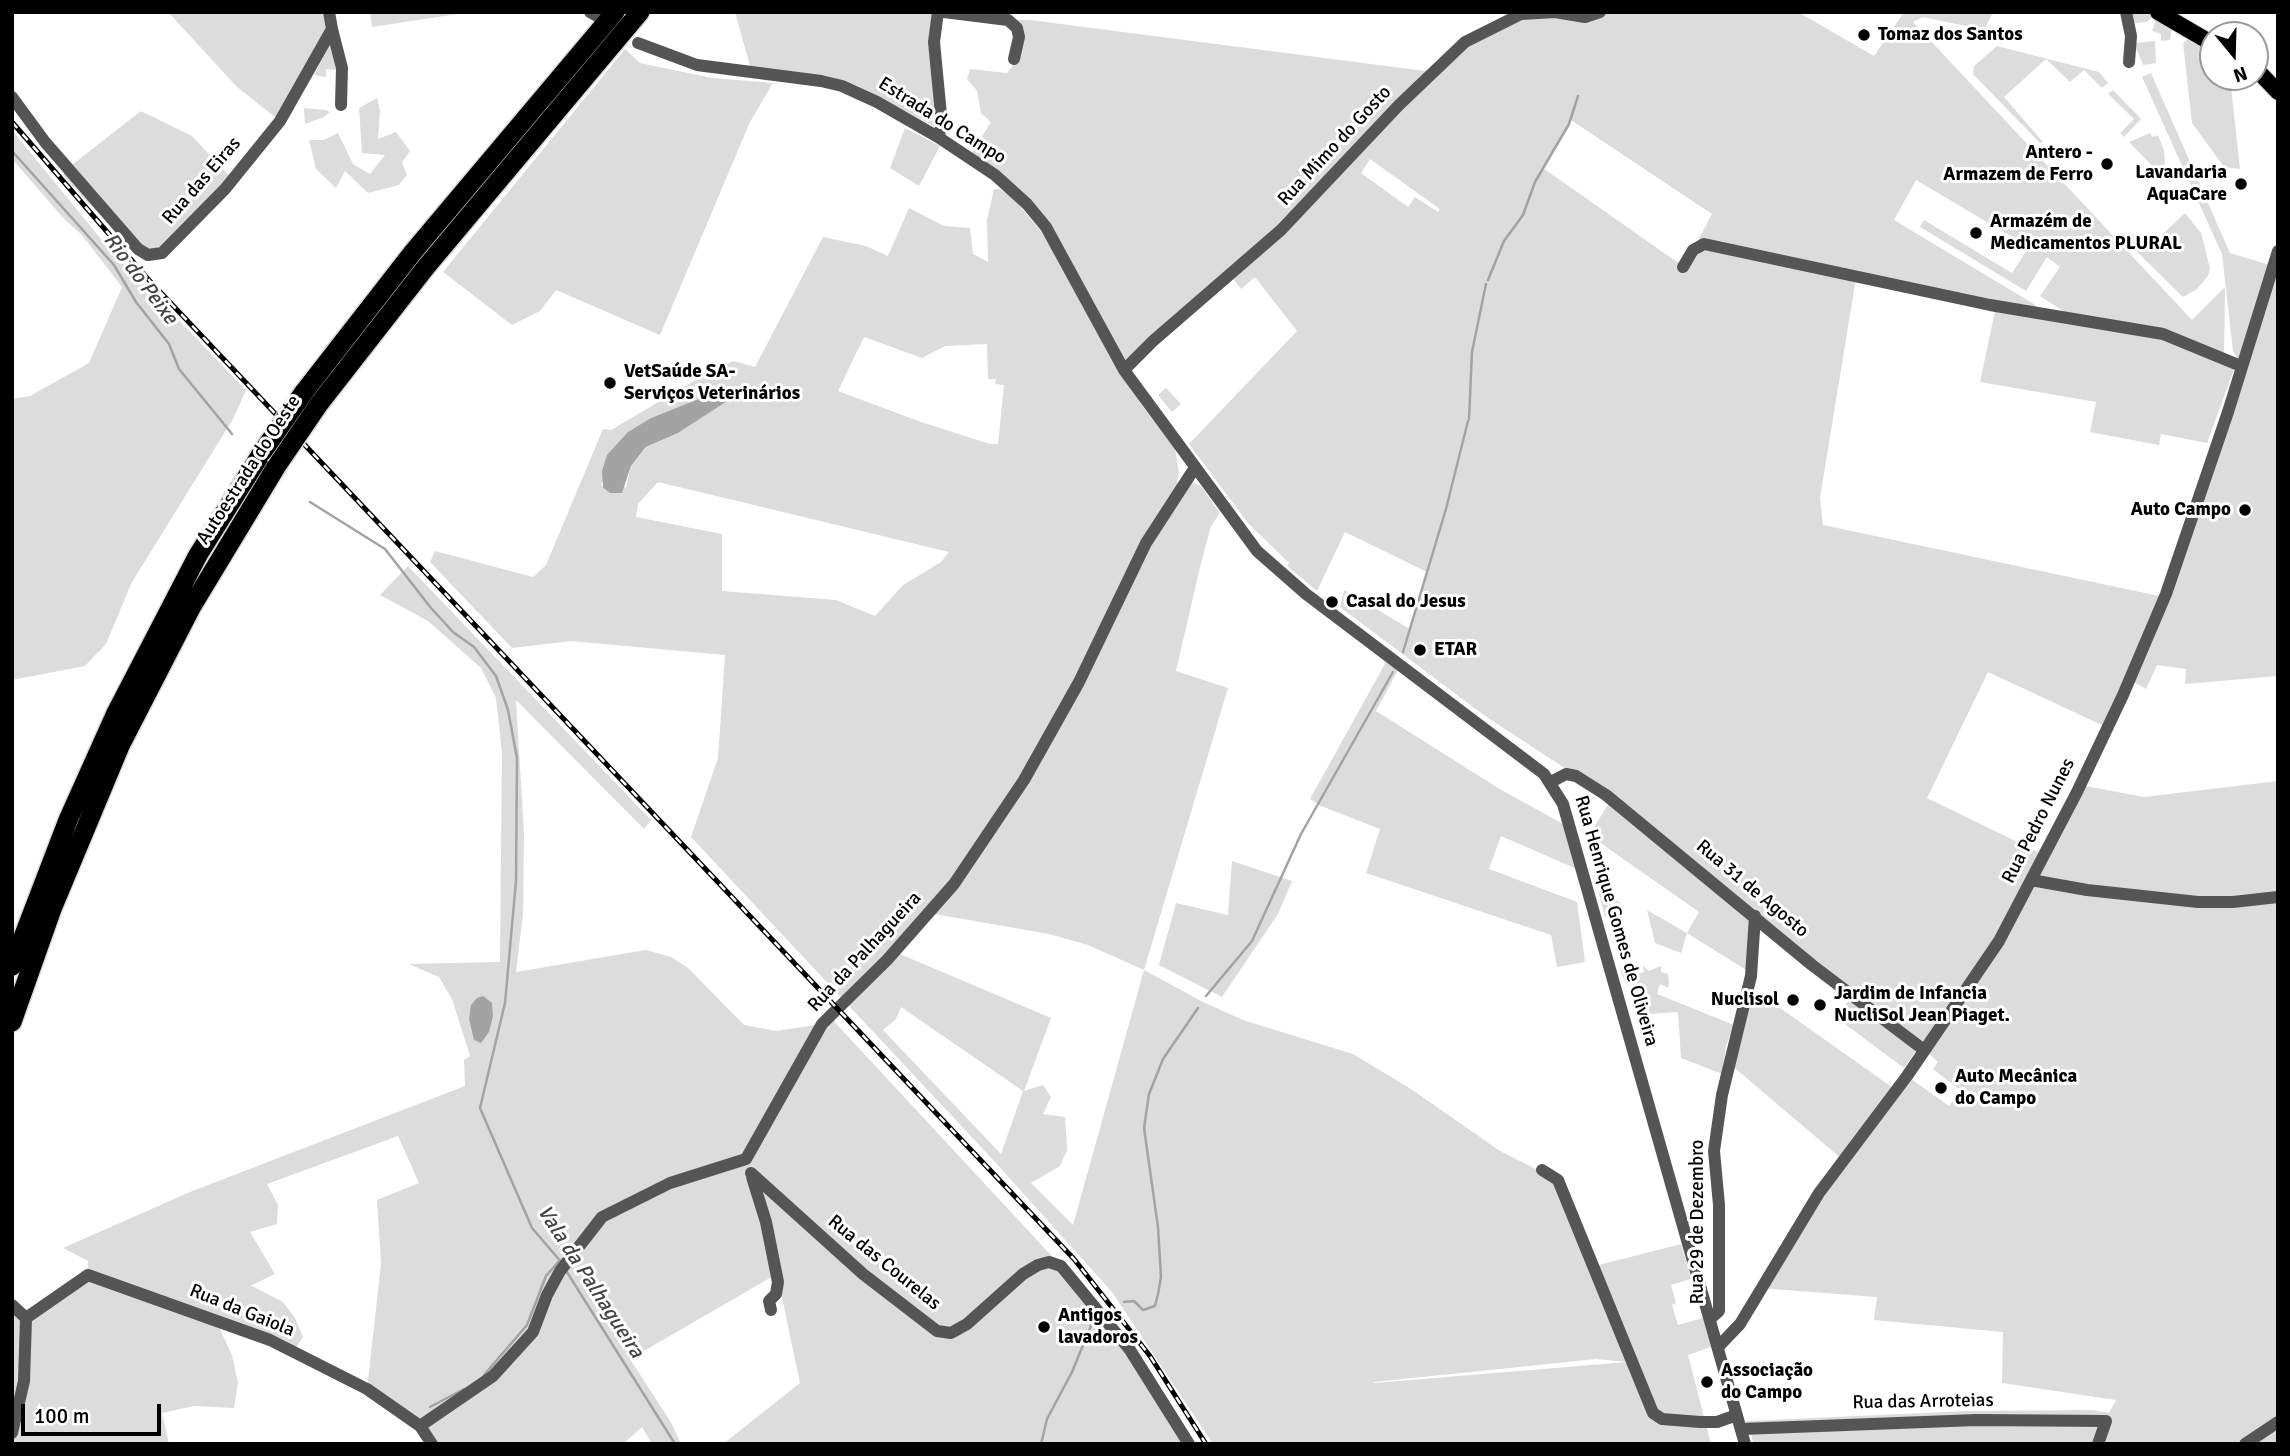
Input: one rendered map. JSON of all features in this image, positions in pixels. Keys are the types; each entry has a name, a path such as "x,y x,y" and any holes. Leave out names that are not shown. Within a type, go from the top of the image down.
{"highway":[{"name":"Autoestrada do Oeste","path":"12,966 68,820 121,702 198,555 263,451 418,276 640,12"},
{"name":"Autoestrada do Oeste","path":"12,1023 70,864 120,746 192,606 275,467 311,398 413,251 601,13"}],"main road":[{"path":"2158,12 2199,36"}],"street":[{"path":"329,12 342,68 341,105"},
{"path":"938,12 934,42 942,125 938,137"},
{"path":"944,12 1008,20 1017,28 1019,37 1014,60"},
{"name":"Rua Mimo do Gosto","path":"1124,370 1153,341 1281,230 1399,105 1465,42 1521,14 1555,12 1585,16 1600,12"},
{"path":"2126,12 2131,36 2129,62"},
{"name":"Rua das Eiras","path":"12,97 45,142 138,249 148,255 162,253 225,189 280,121 332,29"},
{"name":"Estrada do Campo","path":"638,43 672,58 708,67 831,83 877,102 938,137 995,175 1036,214 1055,241 1124,370 1150,408"},
{"path":"1683,267 1693,250 1704,244 1990,305 2163,334 2242,366"},
{"name":"Rua Pedro Nunes","path":"1718,1347 1740,1324 1819,1193 1924,1050 1999,941 2077,792 2149,636 2185,543 2278,251"},
{"name":"Rua Henrique Gomes de Oliveira","path":"1150,408 1257,551 1289,580 1520,753 1551,782 1563,804 1745,1444"},
{"name":"Rua da Palhagueira","path":"746,1159 822,1024 887,960 954,884 1024,780 1079,682 1146,543 1194,469"},
{"name":"Rua 31 de Agosto","path":"1551,782 1566,774 1576,776 1611,800 1924,1050"},
{"path":"2031,880 2087,890 2198,902 2243,902 2278,897"},
{"name":"Rua 29 de Dezembro","path":"1710,1319 1719,1311 1719,1205 1714,1151 1722,1095 1751,976 1755,916"},
{"path":"420,1426 493,1376 533,1332 547,1295 563,1268 602,1217 618,1206 670,1183 746,1159 766,1222 778,1282 776,1294 769,1301 771,1310"},
{"path":"1542,1170 1558,1180 1653,1413 1662,1419 1700,1422 1717,1422 1737,1415"},
{"name":"Rua das Courelas","path":"751,1173 863,1274 937,1331 951,1334 967,1324 1023,1274 1038,1265 1049,1262 1061,1265 1130,1350 1189,1444"},
{"name":"Rua da Gaiola","path":"26,1318 88,1275 270,1340 367,1389 420,1426 432,1444"},
{"path":"12,1305 26,1318 24,1381 12,1433"},
{"name":"Rua das Arroteias","path":"1741,1429 1977,1420 2106,1421 2098,1444"},
{"path":"2245,1444 2278,1422"}],"shaded area":[{"path":"168,12 329,12 332,29 280,121 237,87"},
{"path":"370,12 471,12 372,27"},
{"path":"735,12 935,12 939,116 935,127 855,85 750,66"},
{"path":"1523,12 1798,12 1874,56 1904,12 1993,12 1984,30 1923,17 1913,22 2192,320 2225,287 2224,358 2236,364 2207,443 2161,434 2159,445 2090,432 2096,402 1980,382 1996,306 1856,278 1820,498 1823,525 2164,597 2241,364 2233,351 2222,254 2142,77 2151,73 2230,253 2273,266 2278,251 2278,676 2185,684 2186,669 2157,665 2146,689 2130,680 2106,727 1988,672 1927,798 2044,855 2080,785 2144,797 2278,781 2278,1444 1754,1444 1746,1421 1968,1411 2093,1410 2109,1413 2116,1400 2002,1383 2003,1332 1874,1320 1877,1297 1760,1288 1843,1160 1730,1064 1749,986 1896,1090 1907,1076 1949,1106 1961,1091 1933,1069 1938,1062 1925,1050 1755,917 1751,973 1687,933 1699,912 1589,835 1609,803 1606,795 1485,716 1340,607 1344,590 1410,629 1427,572 1345,532 1317,591 1287,566 1289,563 1248,523 1189,444 1297,331 1255,277 1241,289 1230,275 1128,369 1059,240 971,154 991,122 981,113 977,91 967,79 970,69 1007,73 1012,67 1019,37 1008,20 1030,20 1433,72 1465,42","holes":["1571,120 1712,214 1684,267 1543,168","1370,159 1440,209 1438,212 1415,197 1408,207 1361,173","1916,180 2029,247 2012,273 1924,220 1920,227 2026,291 2047,257 2060,267 2040,296 2072,317 2041,313 2034,304 1894,220"]},
{"path":"2126,12 2158,12 2173,21 2170,40 2161,41 2161,34 2152,31 2158,14 2146,22 2128,24"},
{"path":"2189,38 2199,45 2199,91 2232,91 2240,169 2224,167 2192,123 2183,43"},
{"path":"333,39 336,70 326,69 326,77 314,75"},
{"path":"2155,41 2156,63 2143,65 2134,43"},
{"path":"1997,46 2099,72 2108,83 2102,88 2084,70 2070,82 2046,59 2004,97 2043,142 2040,143 1973,74 1974,66"},
{"path":"625,49 640,63 712,78 773,83 750,122 660,335 556,290 540,311 512,325 443,272"},
{"path":"2113,90 2141,119 2124,137 2120,133 2134,119 2108,94"},
{"path":"377,98 380,110 378,139 396,132 410,151 402,162 407,175 399,185 368,193 345,171 336,188 316,169 309,140 324,140 338,133 353,164 370,174 385,155 362,153 359,108"},
{"path":"304,108 325,110 330,112 305,124"},
{"path":"141,111 192,136 232,179 194,222 148,255 89,204 63,175 73,164"},
{"path":"905,128 940,146 919,186 890,168"},
{"path":"12,130 105,244 246,390 233,419 132,582 106,644 85,666 12,680 12,399 30,396 89,363 122,287 81,234 65,220 12,159"},
{"path":"2150,133 2152,137 2158,135 2164,151 2165,164 2160,174 2129,142"},
{"path":"994,189 1000,189 1015,200 1049,241 1141,404 1175,449 1179,473 1177,482 1183,487 1189,482 1200,485 1220,513 1211,526 1176,671 1228,688 1144,970 1243,1020 1353,1054 1411,1089 1500,1151 1558,1180 1595,1266 1681,1244 1691,1279 1671,1285 1676,1303 1672,1305 1678,1325 1703,1318 1711,1347 1688,1355 1711,1444 1213,1444 1112,1292 995,1162 691,837 718,758 725,655 571,641 512,648 430,562 435,551 533,577 546,565 603,429 611,430 716,368 734,361 755,367 823,237 866,246 888,256 909,208 944,226 970,228 973,254 988,262 987,220","holes":["864,337 922,358 945,346 987,344 988,379 996,379 995,384 1004,385 998,444 990,444 921,422 838,391","728,387 734,390 729,400 678,433 647,447 631,466 626,487 606,491 601,484 651,418","658,482 949,552 941,562 903,585 875,616 836,600 722,591 722,534 636,517 638,504","929,913 1049,934 1088,945 1144,970 1073,1225 1031,1183 1060,1166 1067,1150 1065,1117 1043,1114 1051,1097 1043,1085 1024,1091 1051,1018 895,952","901,1007 1023,1091 1001,1154 883,1030 896,1019","1596,1359 1627,1362 1374,1383"]},
{"path":"2185,213 2201,233 2210,268 2208,276 2197,289 2183,297 2131,246 2128,237 2130,232 2147,249"},
{"path":"728,387 734,391 729,400 678,433 646,447 631,466 622,493 610,493 603,488 602,471 607,455 628,432 651,418"},
{"path":"1166,388 1181,404 1172,412 1158,395"},
{"path":"408,566 651,820 644,829 516,700 524,833 523,914 516,972 646,950 671,957 688,968 744,1025 776,1031 822,1024 829,1016 1061,1266 1038,1265 967,1324 937,1331 760,1184 775,1275 630,1359 672,1424 681,1444 652,1444 642,1427 623,1444 432,1444 367,1389 381,1264 377,1200 419,1183 398,1136 267,1184 278,1205 277,1224 250,1232 275,1274 246,1288 252,1286 283,1302 295,1318 303,1337 293,1352 216,1321 232,1355 238,1383 234,1408 194,1406 162,1413 169,1444 12,1444 12,1305 26,1317 88,1275 88,1261 63,1248 190,1192 465,1086 464,1060 470,1056 452,999 439,977 409,964 500,962 502,753 496,698 481,668 428,621 380,595"},
{"path":"1386,662 1398,670 1376,711 1498,788 1565,825 1577,869 1501,836 1489,869 1577,902 1585,962 1557,967 1551,935 1366,873 1380,829 1321,806 1310,799"},
{"path":"1232,861 1292,881 1278,914 1222,997 1159,965 1176,903 1228,915"},
{"path":"1598,890 1621,903 1611,906 1613,915 1605,917"},
{"path":"1647,910 1687,933 1681,953 1655,943"},
{"path":"1627,966 1630,976 1644,972 1643,966 1649,971 1661,966 1661,972 1668,974 1669,983 1668,988 1660,984 1657,994 1734,1025 1726,1046 1722,1074 1681,1058 1678,1012 1649,1014 1647,990 1623,978 1620,967"},
{"path":"483,996 492,1003 493,1016 489,1032 481,1043 474,1040 469,1019 471,1005"},
{"path":"1851,997 1917,1049 1904,1068 1837,1018"},
{"path":"758,1185 940,1337 954,1339 1033,1271 1055,1268 1096,1308 1189,1444 723,1444 800,1383"}],"waterway":[{"path":"1488,280 1504,241 1523,215 1535,182 1569,124 1578,96"},
{"name":"Rio do Peixe","path":"12,151 114,265 136,302 169,344 179,369 232,434"},
{"path":"1469,419 1472,352 1486,284"},
{"path":"1403,652 1446,509 1468,421"},
{"name":"Vala da Palhagueira","path":"310,502 385,549 431,608 453,632 474,647 496,676 508,710 517,758 516,881 505,1003 480,1108 532,1228 562,1263"},
{"path":"1206,996 1252,941 1301,834 1393,672"},
{"path":"1124,1302 1134,1301 1143,1310 1155,1306 1161,1277 1158,1227 1144,1128 1149,1094 1163,1059 1198,1008"},
{"path":"484,1375 527,1325 546,1276 560,1260"},
{"name":"Vala da Palhagueira","path":"565,1269 675,1444"},
{"path":"1041,1444 1047,1419 1072,1372 1095,1316"},
{"path":"430,1407 464,1389"}],"railway":[{"path":"12,122 147,278 1074,1259 1150,1356 1206,1444"}],"place":[{"name":"Tomaz dos Santos","path":"1864,35"},
{"name":"Antero - Armazem de Ferro","path":"2107,164"},
{"name":"Lavandaria AquaCare","path":"2241,184"},
{"name":"Armazém de Medicamentos PLURAL","path":"1976,233"},
{"name":"VetSaúde SA- Serviços Veterinários","path":"610,383"},
{"name":"Auto Campo","path":"2245,510"},
{"name":"Casal do Jesus","path":"1332,602"},
{"name":"ETAR","path":"1420,650"},
{"name":"Nuclisol","path":"1793,1000"},
{"name":"Jardim de Infancia NucliSol Jean Piaget.","path":"1820,1005"},
{"name":"Auto Mecânica do Campo","path":"1941,1088"},
{"name":"Antigos lavadoros","path":"1044,1327"},
{"name":"Associação do Campo","path":"1707,1382"}]}
